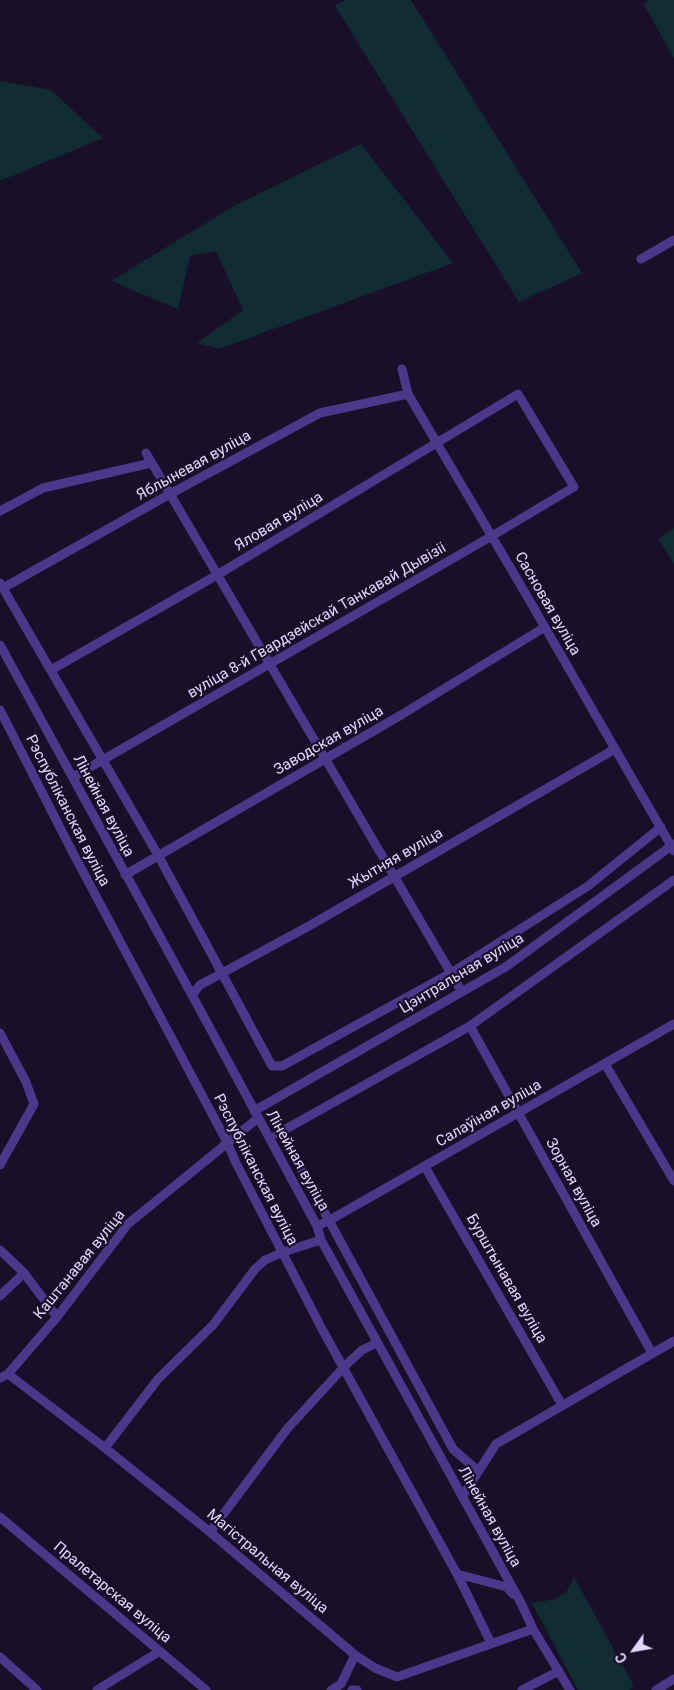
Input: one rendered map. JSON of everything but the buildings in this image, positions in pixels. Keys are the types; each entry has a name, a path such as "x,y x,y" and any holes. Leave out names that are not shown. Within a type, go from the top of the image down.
{"street":[{"path":"640,259 674,240"},
{"name":"Сасновая вуліца","path":"402,369 408,394 673,847"},
{"name":"Яблыневая вуліца","path":"1,586 320,413 408,394"},
{"name":"Яловая вуліца","path":"50,670 217,575 438,444 518,394 574,487"},
{"path":"146,453 462,992"},
{"path":"0,511 43,488 151,463"},
{"name":"вуліца 8-й Гвардзейскай Танкавай Дывізіі","path":"72,777 574,487"},
{"path":"1,586 158,855 272,1066 282,1066 451,973 588,886 661,828"},
{"name":"Заводская вуліца","path":"125,875 401,715 545,627"},
{"name":"Лінейная вуліца","path":"0,645 317,1226 321,1240 377,1344 533,1629 570,1690"},
{"name":"Рэспубліканская вуліца","path":"0,710 77,862 227,1142 322,1329 457,1574 491,1644"},
{"name":"Жытняя вуліца","path":"192,995 200,985 309,926 615,749"},
{"name":"Цэнтральная вуліца","path":"256,1114 507,966 673,847"},
{"path":"470,1026 674,880"},
{"name":"Салаўіная вуліца","path":"317,1226 425,1167 674,1024"},
{"name":"Лінейная вуліца","path":"470,1026 279,1133 330,1220 454,1450 478,1472"},
{"name":"Зорная вуліца","path":"470,1026 652,1353"},
{"path":"0,1033 26,1082 34,1104 0,1165"},
{"path":"605,1064 674,1181"},
{"name":"Каштанавая вуліца","path":"4,1376 57,1318 128,1224 227,1142 256,1114"},
{"name":"Бурштынавая вуліца","path":"425,1167 562,1405"},
{"path":"105,1448 158,1379 213,1325 255,1269 265,1260 283,1252 321,1240"},
{"path":"0,1250 24,1273 57,1318"},
{"path":"0,1296 24,1273"},
{"path":"462,1497 496,1444 674,1341"},
{"path":"210,1532 286,1429 362,1350 377,1344"},
{"name":"Магістральная вуліца","path":"4,1376 105,1448 210,1532 355,1654 375,1668 397,1677 533,1629"},
{"name":"Пралетарская вуліца","path":"0,1517 206,1690"},
{"path":"457,1574 507,1587 521,1604"},
{"path":"97,1690 160,1651"},
{"path":"331,1690 341,1684 355,1654"},
{"path":"0,1657 37,1690"},
{"path":"522,1690 559,1671"},
{"path":"656,1690 674,1679"},
{"path":"352,1690 357,1690"}],"green space":[{"path":"345,0 411,0 582,273 519,302 335,6"},
{"path":"649,0 674,0 674,58 643,3"},
{"path":"0,81 51,90 103,138 0,181"},
{"path":"361,144 453,263 219,349 197,343 243,310 216,251 190,256 178,309 111,281 237,204"},
{"path":"674,528 674,564 658,539"},
{"path":"574,1577 634,1686 629,1690 578,1690 532,1603 556,1599 568,1590"}]}
